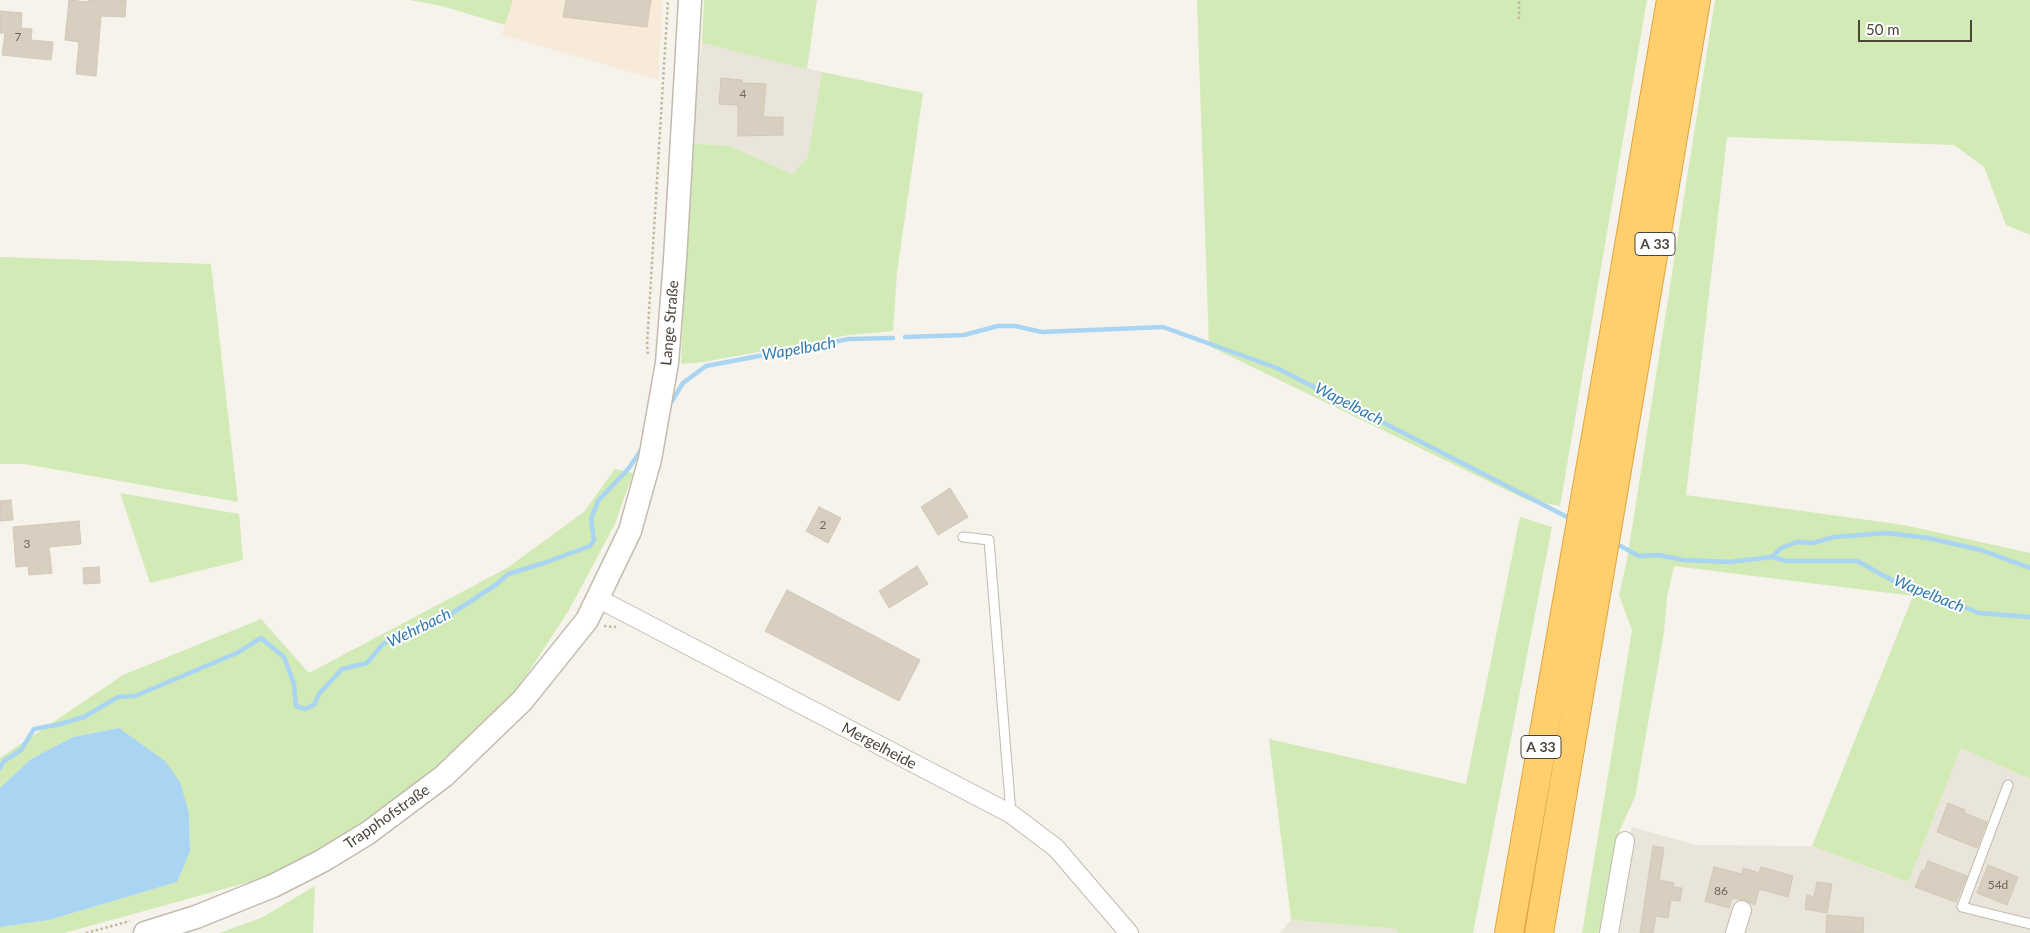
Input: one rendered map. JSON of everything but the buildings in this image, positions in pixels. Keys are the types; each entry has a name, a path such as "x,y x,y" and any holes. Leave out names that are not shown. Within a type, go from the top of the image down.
{"highway":[{"name":"A 33","path":"1509,933 1670,0"},
{"name":"A 33","path":"1538,933 1598,588 1696,0"}],"street":[{"name":"Lange Straße","path":"583,625 599,599 630,531 650,459 667,363 690,0"},
{"name":"Mergelheide","path":"599,599 1011,814 1056,848 1129,933"},
{"name":"Trapphofstraße","path":"140,926 196,917 273,886 322,861 368,832 444,776 522,701 583,625"},
{"path":"1609,933 1625,841"},
{"path":"1735,933 1742,910"}],"lane":[{"path":"963,537 989,540 1011,814"},
{"path":"2008,785 1962,908 2030,924"}],"path":[{"path":"653,262 668,0"},
{"path":"1519,0 1519,18"},
{"path":"583,625 616,627"},
{"path":"86,933 140,926"}],"shaded area":[{"path":"513,0 663,0 658,80 502,35"},
{"path":"702,43 822,72 808,157 792,174 730,146 689,143"},
{"path":"1961,748 2030,779 2030,933 1613,933 1632,827 1696,845 1812,846 1907,882"},
{"path":"1291,920 1397,929 1398,933 1280,933"}],"green space":[{"path":"410,0 513,0 505,25 442,6"},
{"path":"704,0 817,0 807,69 702,43"},
{"path":"1197,0 1647,0 1560,506 1527,500 1209,346"},
{"path":"1715,0 2030,0 2030,235 2006,225 1984,167 1954,145 1727,137 1686,495 1904,525 2030,553 2030,779 1961,748 1908,882 1812,846 1913,596 1674,566 1667,597 1664,632 1635,797 1619,832 1603,933 1582,933 1632,630 1619,595 1627,560"},
{"path":"822,72 923,93 897,272 893,331 849,335 704,362 681,364 689,143 730,146 792,174 808,157"},
{"path":"0,257 211,264 238,502 24,464 0,464"},
{"path":"615,469 633,473 615,524 569,610 515,693 438,768 362,826 317,853 264,878 64,933 0,933 0,927 49,920 177,882 190,852 189,813 119,728 73,737 31,759 0,788 0,758 123,675 261,619 309,673 507,568 584,512"},
{"path":"120,493 239,514 243,560 150,583"},
{"path":"1520,517 1552,527 1473,933 1398,933 1397,929 1291,920 1269,739 1466,784"},
{"path":"315,886 313,933 219,933 261,918"}],"water":[{"path":"119,728 165,761 180,782 189,813 190,852 177,882 49,920 0,927 0,788 31,759 73,737"}],"waterway":[{"name":"Wapelbach","path":"905,337 964,335 998,326 1015,326 1042,332 1163,327 1277,368 1571,519"},
{"name":"Wapelbach","path":"670,404 683,383 706,366 849,339 893,338"},
{"name":"Wehrbach","path":"0,768 4,761 21,750 34,729 84,717 118,697 135,696 237,653 261,638 284,657 294,684 296,706 305,709 314,705 319,694 342,669 367,663 383,644 451,614 497,584 508,574 590,546 594,540 591,519 598,501 629,468 643,447"},
{"name":"Wapelbach","path":"1772,557 1781,548 1797,542 1813,543 1834,537 1887,533 1928,538 1981,550 2030,568"},
{"name":"Wapelbach","path":"1613,542 1639,556 1659,555 1683,560 1729,562 1772,557 1787,561 1857,561 1910,590 1939,597 1979,613 2030,617"}]}
